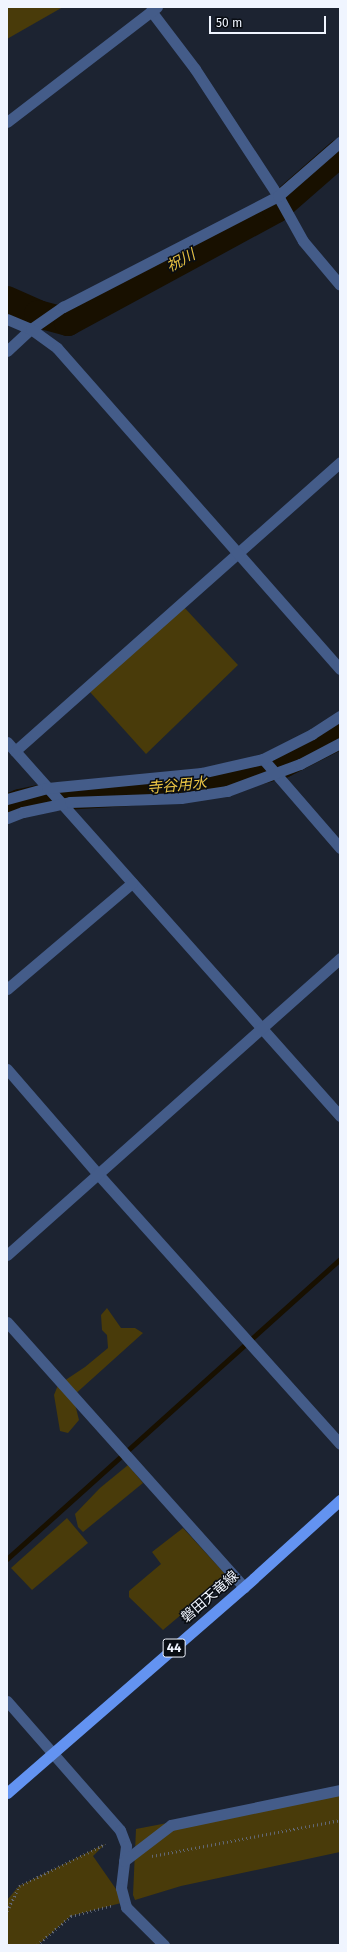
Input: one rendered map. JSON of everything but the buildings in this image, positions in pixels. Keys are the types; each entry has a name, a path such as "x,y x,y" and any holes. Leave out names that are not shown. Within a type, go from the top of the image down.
{"main road":[{"name":"磐田天竜線","path":"7,1793 244,1587 340,1500"}],"street":[{"path":"7,122 154,9 195,68 278,196 303,241 340,285"},
{"path":"7,351 31,329 63,307 278,196 340,142"},
{"path":"7,319 31,329 56,348 340,669"},
{"path":"15,751 340,462"},
{"path":"7,799 47,788 202,773 263,759 312,734 340,716"},
{"path":"7,742 340,1116"},
{"path":"7,818 23,812 60,803 181,798 227,791 276,774 340,743"},
{"path":"263,759 340,848"},
{"path":"7,989 132,883"},
{"path":"7,1255 97,1173 340,958"},
{"path":"7,1069 97,1173 340,1444"},
{"path":"7,1322 244,1587"},
{"path":"7,1701 120,1830 126,1846 121,1888 126,1907 164,1945"},
{"path":"124,1861 171,1825 340,1790"}],"path":[{"path":"147,1857 340,1820"},
{"path":"7,1911 19,1886 105,1844"},
{"path":"37,1945 71,1916 125,1902"}],"shaded area":[{"path":"7,7 63,7 7,39"},
{"path":"181,604 238,665 146,754 90,692"},
{"path":"107,1308 121,1328 135,1328 143,1333 73,1396 79,1420 68,1433 60,1431 54,1395 58,1385 85,1367 108,1348 107,1335 102,1330 101,1315"},
{"path":"128,1465 143,1483 83,1532 78,1527 75,1514 100,1488"},
{"path":"67,1518 88,1543 32,1590 11,1568"},
{"path":"183,1528 227,1576 163,1630 129,1597 129,1591 161,1564 152,1552"},
{"path":"340,1790 340,1852 181,1886 135,1900 133,1895 136,1829"},
{"path":"105,1844 93,1856 125,1902 71,1916 38,1945 7,1945 7,1900 19,1886"}],"waterway":[{"name":"祝川","path":"7,300 38,314 68,322 276,209 340,153"},
{"name":"寺谷用水","path":"7,808 20,803 48,797 128,792 211,784 283,764 340,735"},
{"path":"7,1559 340,1259"}]}
